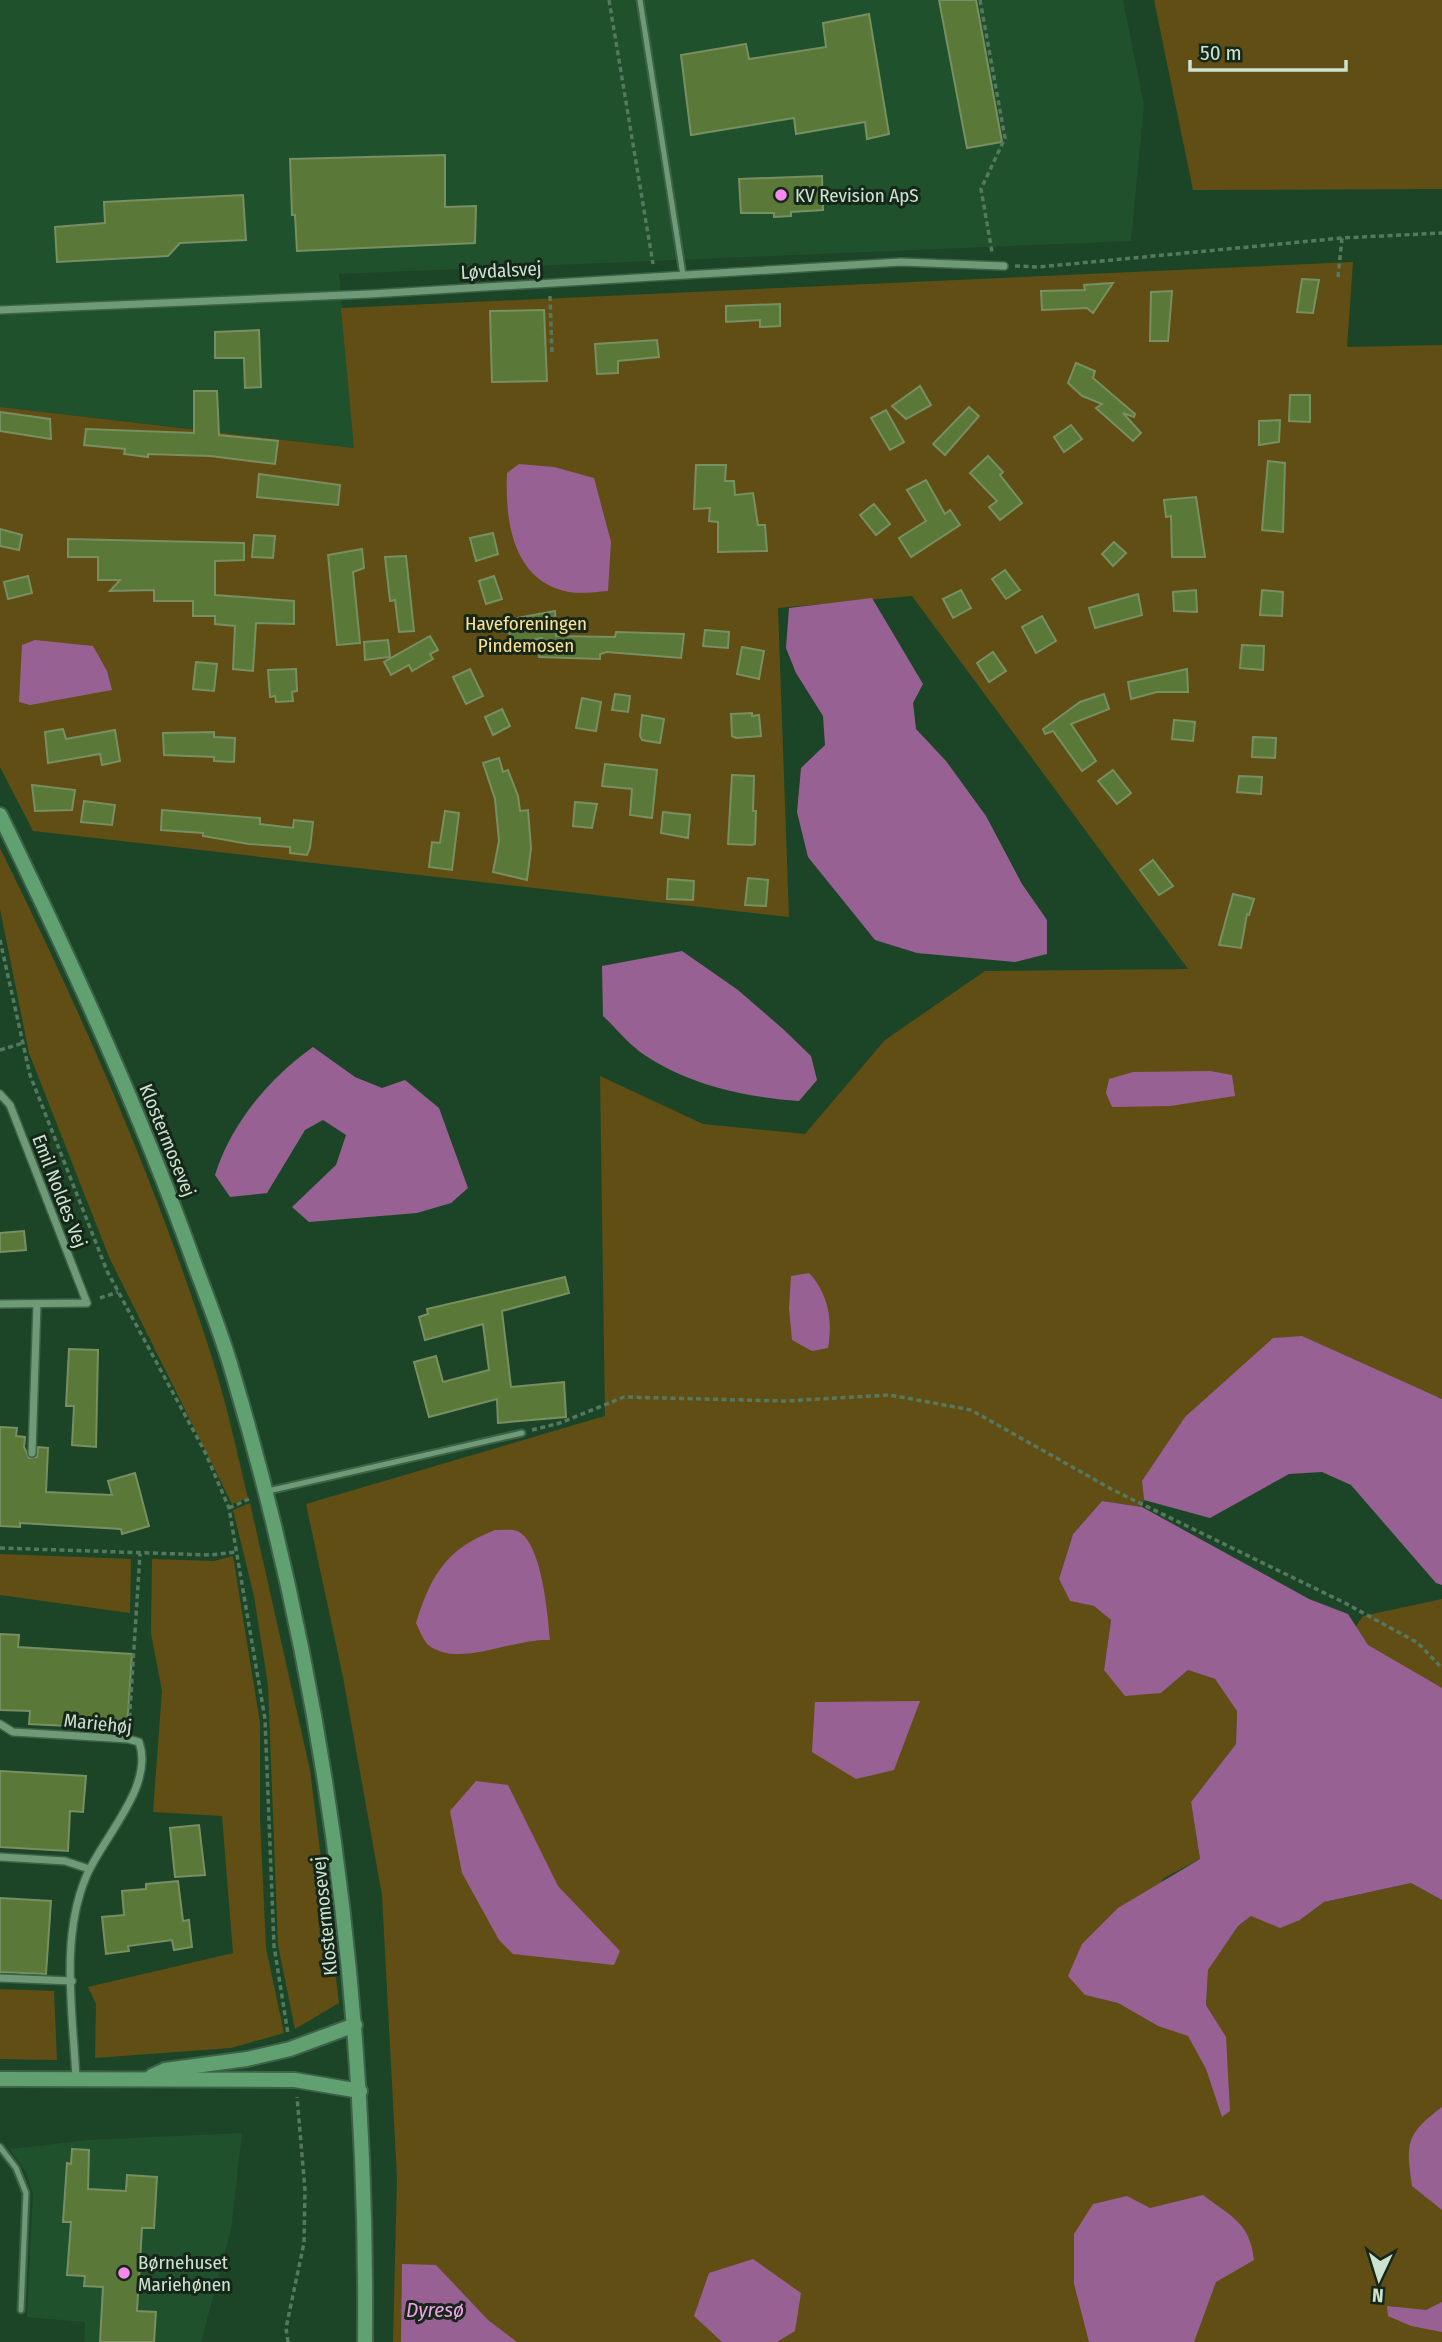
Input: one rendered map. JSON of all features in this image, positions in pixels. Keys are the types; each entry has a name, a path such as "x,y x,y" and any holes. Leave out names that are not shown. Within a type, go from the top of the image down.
{"main road":[{"name":"Klostermosevej","path":"0,815 82,984 165,1180 233,1371 265,1492 295,1618 329,1796 345,1917 360,2091 366,2212 365,2342"},
{"path":"144,2079 164,2070 247,2059 290,2049 355,2025"},
{"path":"0,2079 295,2080 360,2091"}],"street":[{"name":"Løvdalsvej","path":"0,310 549,283 901,262 1004,266"},
{"name":"Emil Noldes Vej","path":"0,1094 10,1104 86,1303"},
{"path":"0,1304 86,1303"},
{"path":"32,1453 37,1304"},
{"name":"Mariehøj","path":"0,1724 13,1732 128,1739 139,1742 144,1755 124,1816 89,1869 76,1901 71,1931 76,2080"},
{"path":"0,1857 65,1861 89,1869"},
{"path":"0,1979 72,1981"}],"lane":[{"path":"640,0 683,275"},
{"path":"265,1492 522,1433"},
{"path":"0,2147 16,2168 26,2193 21,2310"}],"path":[{"path":"609,0 655,277"},
{"path":"981,0 1005,138 981,189 993,261 1004,266 1039,267 1342,238 1442,233"},
{"path":"1338,277 1342,238"},
{"path":"549,283 552,352"},
{"path":"0,940 30,1074 107,1271 205,1452 229,1508 265,1719 274,1946 290,2049"},
{"path":"0,1050 23,1043"},
{"path":"86,1303 118,1292"},
{"path":"522,1433 560,1423 624,1396 785,1401 890,1395 971,1410 1113,1490 1357,1610 1418,1643 1442,1668"},
{"path":"229,1508 265,1492"},
{"path":"0,1548 140,1554 209,1555 236,1552"},
{"path":"128,1739 140,1554"},
{"path":"288,2342 286,2328 304,2243 304,2190 295,2080"}],"shaded area":[{"path":"0,0 1123,0 1144,105 1131,241 339,274 355,448 0,407"},
{"name":"Børnehuset Mariehønen","path":"242,2133 231,2230 201,2342 84,2342 85,2322 27,2317 33,2193 26,2172 10,2149 89,2140"}],"green space":[{"path":"1154,0 1442,0 1442,189 1193,190"},
{"name":"Haveforeningen Pindemosen","path":"1353,262 1347,347 1442,345 1442,1399 1439,1397 1142,1481 1142,1507 1102,1501 1073,1534 1059,1579 1070,1601 1094,1606 1111,1620 1104,1670 1161,1693 1188,1670 1215,1679 1237,1710 1236,1744 1191,1802 1200,1859 1164,1878 1085,1995 1118,2003 1158,2026 1188,2035 1206,2069 1222,2116 1226,2038 1206,2005 1208,1969 1238,1926 1251,1916 1300,1920 1324,1902 1411,1883 1442,1900 1442,2342 393,2342 397,2178 382,1895 343,1677 306,1504 605,1416 600,1076 703,1124 805,1134 885,1040 985,971 1188,969 912,596 778,608 789,917 33,831 0,767 0,407 354,448 341,308"},
{"path":"0,848 91,1041 146,1173 195,1306 221,1389 248,1498 232,1504 109,1257 29,1053 0,909"},
{"path":"250,1503 310,1770 339,2003 295,2029 278,1945 268,1685 254,1596 233,1510"},
{"path":"0,1554 131,1559 130,1613 0,1595"},
{"path":"233,1556 260,1723 260,1818 266,1948 284,2033 231,2048 95,2058 96,2004 88,1987 233,1953 222,1816 153,1812 162,1691 151,1633 152,1559 214,1561"},
{"path":"1442,1599 1442,1736 1334,1658 1363,1616"},
{"path":"0,1989 54,1991 57,2060 0,2059"}],"water":[{"path":"519,464 554,467 594,478 611,542 608,591 574,593 550,586 524,562 511,528 507,491 507,473"},
{"path":"872,598 923,684 913,703 916,729 946,761 986,816 1022,884 1047,920 1047,954 1015,962 917,953 875,940 808,857 797,812 801,768 825,745 823,716 796,673 786,648 789,608"},
{"path":"35,640 93,646 107,671 112,690 30,705 19,702 22,645"},
{"path":"682,951 738,990 811,1056 817,1080 799,1101 739,1093 682,1075 640,1052 603,1016 602,966"},
{"path":"313,1047 355,1077 382,1088 405,1080 439,1108 468,1188 451,1203 417,1213 309,1222 292,1207 336,1165 346,1135 323,1120 305,1130 267,1193 230,1197 215,1175 231,1138 241,1120 267,1088"},
{"path":"1210,1071 1232,1075 1235,1096 1170,1106 1112,1107 1106,1093 1109,1079 1133,1072"},
{"path":"809,1273 825,1298 830,1328 828,1348 812,1351 792,1340 789,1308 791,1276"},
{"path":"1302,1336 1442,1399 1442,1585 1436,1583 1351,1485 1322,1472 1289,1474 1210,1518 1144,1500 1142,1481 1185,1417 1273,1338"},
{"path":"1102,1501 1142,1507 1309,1599 1348,1614 1368,1645 1442,1688 1442,1900 1411,1883 1324,1902 1300,1920 1280,1928 1251,1916 1238,1926 1208,1970 1206,2005 1226,2037 1230,2111 1222,2117 1206,2069 1188,2036 1158,2026 1118,2003 1085,1995 1068,1976 1082,1944 1118,1908 1200,1859 1191,1802 1236,1744 1237,1711 1215,1679 1188,1670 1161,1693 1125,1696 1104,1670 1111,1620 1094,1606 1070,1601 1059,1579 1073,1534"},
{"path":"495,1530 517,1531 526,1538 532,1549 542,1580 550,1640 457,1654 431,1647 424,1640 416,1623 435,1577 452,1555 478,1537"},
{"path":"920,1701 894,1770 856,1779 812,1752 815,1702"},
{"path":"476,1781 508,1785 558,1886 620,1951 614,1965 513,1954 499,1940 462,1873 450,1811"},
{"path":"1442,2107 1442,2210 1412,2186 1409,2149 1421,2125"},
{"path":"1203,2195 1243,2228 1252,2247 1254,2260 1216,2282 1194,2342 1089,2342 1074,2284 1074,2234 1093,2204 1127,2196 1150,2208"},
{"path":"753,2259 801,2293 795,2331 777,2342 722,2342 694,2316 709,2273"},
{"name":"Dyresø","path":"402,2264 436,2265 488,2320 517,2342 401,2342"},
{"path":"1442,2302 1442,2332 1411,2326 1388,2316 1387,2306 1426,2310"}],"building":[{"path":"939,0 976,0 1002,142 967,148"},
{"path":"869,14 889,134 867,139 865,122 796,134 794,118 691,135 681,55 746,44 749,59 826,47 823,23"},
{"path":"445,155 445,207 476,206 475,243 297,251 295,215 292,215 290,159"},
{"name":"KV Revision ApS","path":"822,176 823,210 791,212 791,216 774,217 774,213 741,213 739,179"},
{"path":"243,195 246,240 180,243 168,256 57,262 55,227 105,223 104,202"},
{"path":"1302,279 1319,280 1313,313 1297,312"},
{"path":"1113,283 1093,313 1087,308 1042,310 1041,291 1085,290 1084,285"},
{"path":"1172,291 1168,341 1150,341 1151,292"},
{"path":"780,304 780,326 760,327 760,320 726,322 726,306"},
{"path":"544,310 547,381 492,382 490,311"},
{"path":"259,330 261,387 245,388 244,358 215,358 215,332"},
{"path":"657,340 659,357 618,361 618,373 597,374 595,344"},
{"path":"1076,363 1095,371 1093,378 1135,414 1134,417 1123,413 1141,433 1133,441 1096,408 1102,404 1082,396 1068,383"},
{"path":"920,386 931,405 906,419 892,406"},
{"path":"194,391 217,391 219,435 278,441 275,464 210,456 148,454 148,457 124,454 125,449 84,445 86,429 194,433"},
{"path":"1290,395 1310,395 1310,422 1289,421"},
{"path":"969,407 979,416 945,455 933,444"},
{"path":"886,410 904,442 890,450 871,418"},
{"path":"0,412 50,419 51,439 0,431"},
{"path":"1280,420 1279,442 1259,445 1259,421"},
{"path":"1071,425 1082,439 1064,452 1054,437"},
{"path":"988,456 1003,472 1000,475 1022,503 1000,520 989,507 997,501 970,473"},
{"path":"1268,461 1285,463 1283,532 1262,530"},
{"path":"696,465 726,465 725,481 734,481 735,495 753,493 758,525 765,525 767,551 718,552 718,522 709,521 710,508 694,509"},
{"path":"259,474 340,485 338,505 257,497"},
{"path":"926,480 945,514 950,510 960,525 911,557 899,538 926,521 907,490"},
{"path":"1196,497 1205,557 1172,557 1171,516 1166,517 1164,500"},
{"path":"874,504 890,524 876,535 860,515"},
{"path":"0,529 22,535 19,550 0,546"},
{"path":"493,533 498,554 476,561 470,538"},
{"path":"254,535 275,536 273,558 252,557"},
{"path":"68,539 244,543 244,560 215,561 215,595 294,601 294,624 256,623 253,671 233,669 235,626 215,624 215,616 193,616 193,601 154,601 154,590 110,591 120,580 98,580 98,557 68,557"},
{"path":"1114,542 1126,553 1113,566 1102,554"},
{"path":"362,549 364,568 353,572 360,643 337,645 328,555"},
{"path":"406,556 414,631 399,632 395,600 390,601 385,557"},
{"path":"1005,570 1020,590 1006,599 992,579"},
{"path":"28,576 32,593 8,599 4,582"},
{"path":"494,576 502,599 486,604 479,581"},
{"path":"961,590 971,608 953,618 943,599"},
{"path":"1196,590 1197,612 1174,611 1173,592"},
{"path":"1262,590 1283,592 1282,616 1260,615"},
{"path":"1138,594 1142,615 1095,628 1089,608"},
{"path":"555,611 556,636 615,637 616,632 684,634 681,658 607,652 600,654 600,659 539,657 542,638 511,644 507,620"},
{"path":"1042,616 1056,641 1036,653 1022,627"},
{"path":"705,630 729,632 728,648 703,646"},
{"path":"430,636 438,650 430,654 433,659 412,671 409,665 391,675 384,662"},
{"path":"388,640 390,657 365,660 364,642"},
{"path":"1242,645 1264,646 1263,670 1240,668"},
{"path":"742,647 764,651 759,679 737,674"},
{"path":"993,652 1006,671 989,682 977,663"},
{"path":"196,662 217,664 214,691 193,689"},
{"path":"296,669 297,691 292,692 293,701 276,702 275,696 270,697 268,670"},
{"path":"470,669 483,696 466,704 453,677"},
{"path":"1187,669 1188,692 1157,692 1131,699 1128,682"},
{"path":"615,694 630,696 628,712 612,710"},
{"path":"1104,694 1109,709 1071,724 1096,761 1082,771 1053,731 1045,734 1043,729 1080,702"},
{"path":"582,698 601,702 596,731 576,728"},
{"path":"502,709 510,726 493,735 485,717"},
{"path":"752,713 752,716 759,715 761,736 732,736 731,714"},
{"path":"642,715 664,719 660,743 642,740"},
{"path":"1174,720 1195,722 1193,741 1172,739"},
{"path":"63,729 66,739 115,730 120,761 102,765 100,754 48,763 45,732"},
{"path":"214,732 214,737 235,738 234,762 214,761 214,757 164,755 163,733"},
{"path":"1253,737 1276,738 1275,758 1252,757"},
{"path":"499,758 503,772 508,770 518,796 520,811 528,810 531,848 527,880 493,872 499,841 495,799 483,763"},
{"path":"605,764 657,770 652,818 630,815 632,789 602,786"},
{"path":"1113,770 1131,793 1117,804 1098,781"},
{"path":"732,775 754,776 753,811 756,811 755,844 752,845 728,844"},
{"path":"1239,776 1262,777 1261,794 1237,792"},
{"path":"32,785 75,790 72,810 35,811"},
{"path":"84,801 115,805 112,825 81,822"},
{"path":"575,802 597,804 592,828 573,826"},
{"path":"162,810 260,818 260,824 293,828 294,820 313,822 310,848 307,855 290,853 290,847 249,844 203,836 203,833 161,830"},
{"path":"445,811 459,813 452,870 429,867 432,842 440,843"},
{"path":"663,812 690,815 688,838 661,833"},
{"path":"1153,860 1173,886 1159,895 1140,870"},
{"path":"748,878 768,880 766,906 745,905"},
{"path":"668,879 694,881 693,900 667,899"},
{"path":"1233,894 1254,899 1249,915 1247,914 1241,948 1219,945"},
{"path":"24,1231 26,1250 0,1252 0,1233"},
{"path":"565,1277 569,1293 502,1311 511,1387 564,1382 566,1417 498,1423 497,1399 429,1417 414,1362 436,1356 443,1382 489,1370 483,1324 425,1340 419,1317 428,1314 427,1309"},
{"path":"69,1349 98,1350 96,1447 72,1445 74,1406 66,1406"},
{"path":"0,1427 17,1428 16,1436 25,1437 24,1447 29,1458 37,1457 38,1447 48,1448 46,1492 112,1495 108,1481 135,1473 149,1526 122,1534 121,1529 20,1523 20,1527 0,1526"},
{"path":"0,1634 19,1635 18,1647 132,1654 127,1729 29,1724 30,1711 0,1710"},
{"path":"0,1771 86,1776 83,1812 70,1811 68,1851 0,1847"},
{"path":"199,1825 205,1875 175,1877 170,1828"},
{"path":"178,1881 183,1921 189,1920 192,1947 174,1950 172,1940 128,1946 129,1951 106,1954 102,1917 124,1915 122,1891 146,1889 146,1884"},
{"path":"0,1898 51,1901 46,1974 0,1972"},
{"path":"72,2149 89,2150 88,2189 126,2191 127,2175 157,2177 154,2228 142,2228 137,2311 156,2312 154,2342 100,2342 103,2287 84,2286 85,2276 67,2275 71,2222 63,2222 67,2163 71,2164"}],"place":[{"name":"KV Revision ApS","path":"781,195"},
{"name":"Børnehuset Mariehønen","path":"124,2273"}]}
